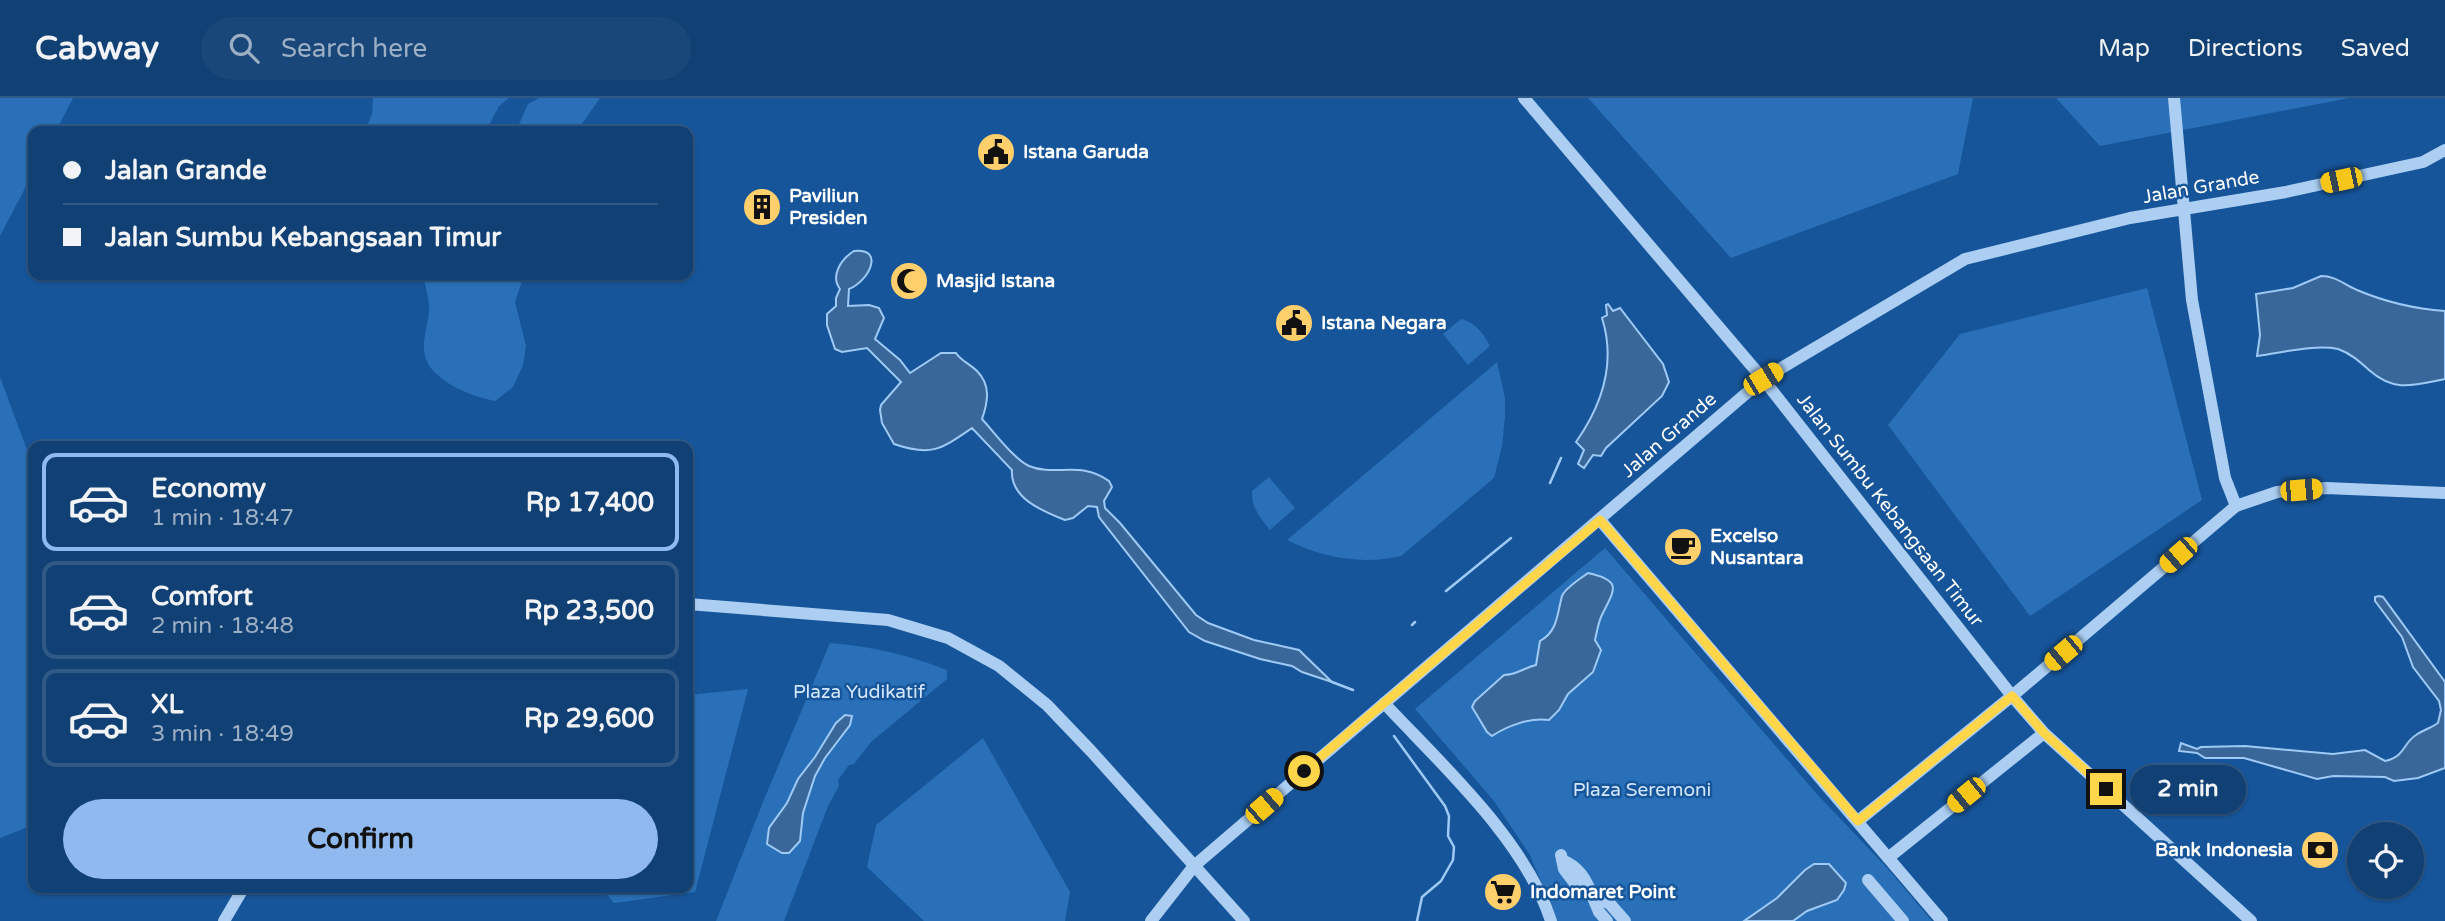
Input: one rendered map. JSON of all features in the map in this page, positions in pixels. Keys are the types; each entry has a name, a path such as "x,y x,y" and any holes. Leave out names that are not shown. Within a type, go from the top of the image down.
{"street":[{"name":"Jalan Sumbu Kebangsaan Timur","path":"1524,98 1763,379 2044,733 2251,921"},
{"path":"2174,98 2192,300 2225,478 2236,506"},
{"name":"Jalan Grande","path":"1151,921 1194,866 1763,379 1965,258 2130,218 2286,192 2423,162 2445,150"},
{"path":"1858,821 2012,696 2236,506 2277,492 2326,488 2445,493"},
{"path":"1600,520 1941,921"},
{"path":"693,604 888,621 948,638 999,666 1047,705 1244,921"},
{"path":"1384,703 1496,827 1530,874 1545,901 1551,921"},
{"path":"1888,858 2044,733"},
{"path":"1562,857 1573,864 1586,880 1599,912 1607,921"},
{"path":"1868,880 1903,921"},
{"path":"224,921 240,893"},
{"path":"1592,895 1610,904 1625,921"}],"green space":[{"path":"0,98 73,98 59,126 28,126 28,183 0,236"},
{"path":"373,98 509,98 499,106 489,126 367,126 372,114"},
{"path":"539,98 600,98 580,126 518,126 528,104"},
{"path":"1588,98 1973,98 1958,174 1731,258"},
{"path":"2056,98 2349,98 2100,146"},
{"path":"424,280 522,280 515,302 526,346 523,365 513,387 495,401 463,391 432,370 424,350 428,298"},
{"path":"2147,288 2202,500 2030,616 1888,425 1960,334"},
{"path":"1461,319 1478,329 1490,346 1468,365 1443,334"},
{"path":"1497,362 1505,398 1505,416 1502,446 1494,478 1401,556 1357,560 1315,551 1287,540"},
{"path":"0,377 28,453 28,827 0,838"},
{"path":"1269,477 1295,508 1270,530 1257,512 1252,497 1252,491"},
{"name":"Plaza Seremoni","path":"1605,548 1816,793 1888,869 1932,921 1557,921 1530,855 1494,801 1415,709"},
{"name":"Plaza Yudikatif","path":"830,643 875,649 918,660 947,670 947,679 871,742 838,780 839,786 828,806 784,921 716,921 763,802"},
{"path":"748,689 693,892 693,694"},
{"path":"983,738 1070,892 1065,921 924,921 867,867 876,825"},
{"path":"606,893 688,893 614,903"}],"shaded area":[{"path":"854,251 864,251 869,255 871,266 862,280 849,289 848,306 869,305 879,308 884,318 875,339 900,360 910,373 941,353 956,353 977,371 985,382 987,400 982,419 1017,457 1029,466 1039,469 1088,471 1109,481 1112,487 1104,501 1105,508 1196,615 1208,623 1254,640 1299,650 1332,682 1292,666 1260,659 1205,641 1189,632 1099,517 1097,507 1088,506 1073,518 1065,520 1038,508 1022,496 1016,488 1012,470 972,428 936,449 918,450 894,444 882,423 880,410 881,405 901,382 867,348 842,352 835,349 827,325 827,314 836,306 840,289 836,279 838,268"},
{"path":"2321,276 2389,301 2445,311 2445,379 2414,385 2396,385 2378,377 2358,360 2338,349 2309,348 2257,356 2260,335 2256,294 2293,288"},
{"path":"1608,304 1613,311 1620,308 1663,364 1669,382 1662,396 1606,448 1601,456 1593,455 1584,468 1578,464 1584,450 1576,442 1593,413 1604,383 1608,351 1602,318 1607,315"},
{"path":"1588,573 1607,580 1613,588 1595,640 1601,650 1593,672 1568,694 1559,710 1549,720 1519,723 1492,736 1472,707 1475,701 1504,675 1536,665 1540,641 1554,627 1562,596"},
{"path":"2375,597 2383,597 2445,682 2445,768 2418,778 2394,781 2385,777 2333,776 2317,779 2244,758 2205,758 2197,753 2179,751 2181,743 2197,749 2245,746 2333,754 2365,750 2385,761 2397,756 2412,738 2438,723 2441,710 2439,701 2413,667 2402,637 2375,601"},
{"path":"845,715 852,716 850,725 815,776 803,813 800,841 789,853 782,853 767,844 769,828 787,803 798,779 836,723"},
{"path":"1814,864 1829,864 1846,883 1837,900 1807,911 1793,921 1744,921 1777,898"}],"waterway":[{"path":"1550,483 1561,458"},
{"path":"1446,591 1511,538"},
{"path":"1412,625 1415,622"},
{"path":"1332,682 1353,690"},
{"path":"1394,736 1445,806 1449,816 1448,836 1454,847 1453,860 1441,881 1422,897 1417,921"}],"place":[{"name":"Istana Garuda","path":"996,152"},
{"name":"Paviliun Presiden","path":"762,207"},
{"name":"Masjid Istana","path":"909,281"},
{"name":"Istana Negara","path":"1294,323"},
{"name":"Excelso Nusantara","path":"1683,547"},
{"name":"Bank Indonesia","path":"2320,850"},
{"name":"Indomaret Point","path":"1503,892"}],"route":[{"path":"1304,771 1600,520 1858,821 2012,696 2044,733 2106,789"}]}
